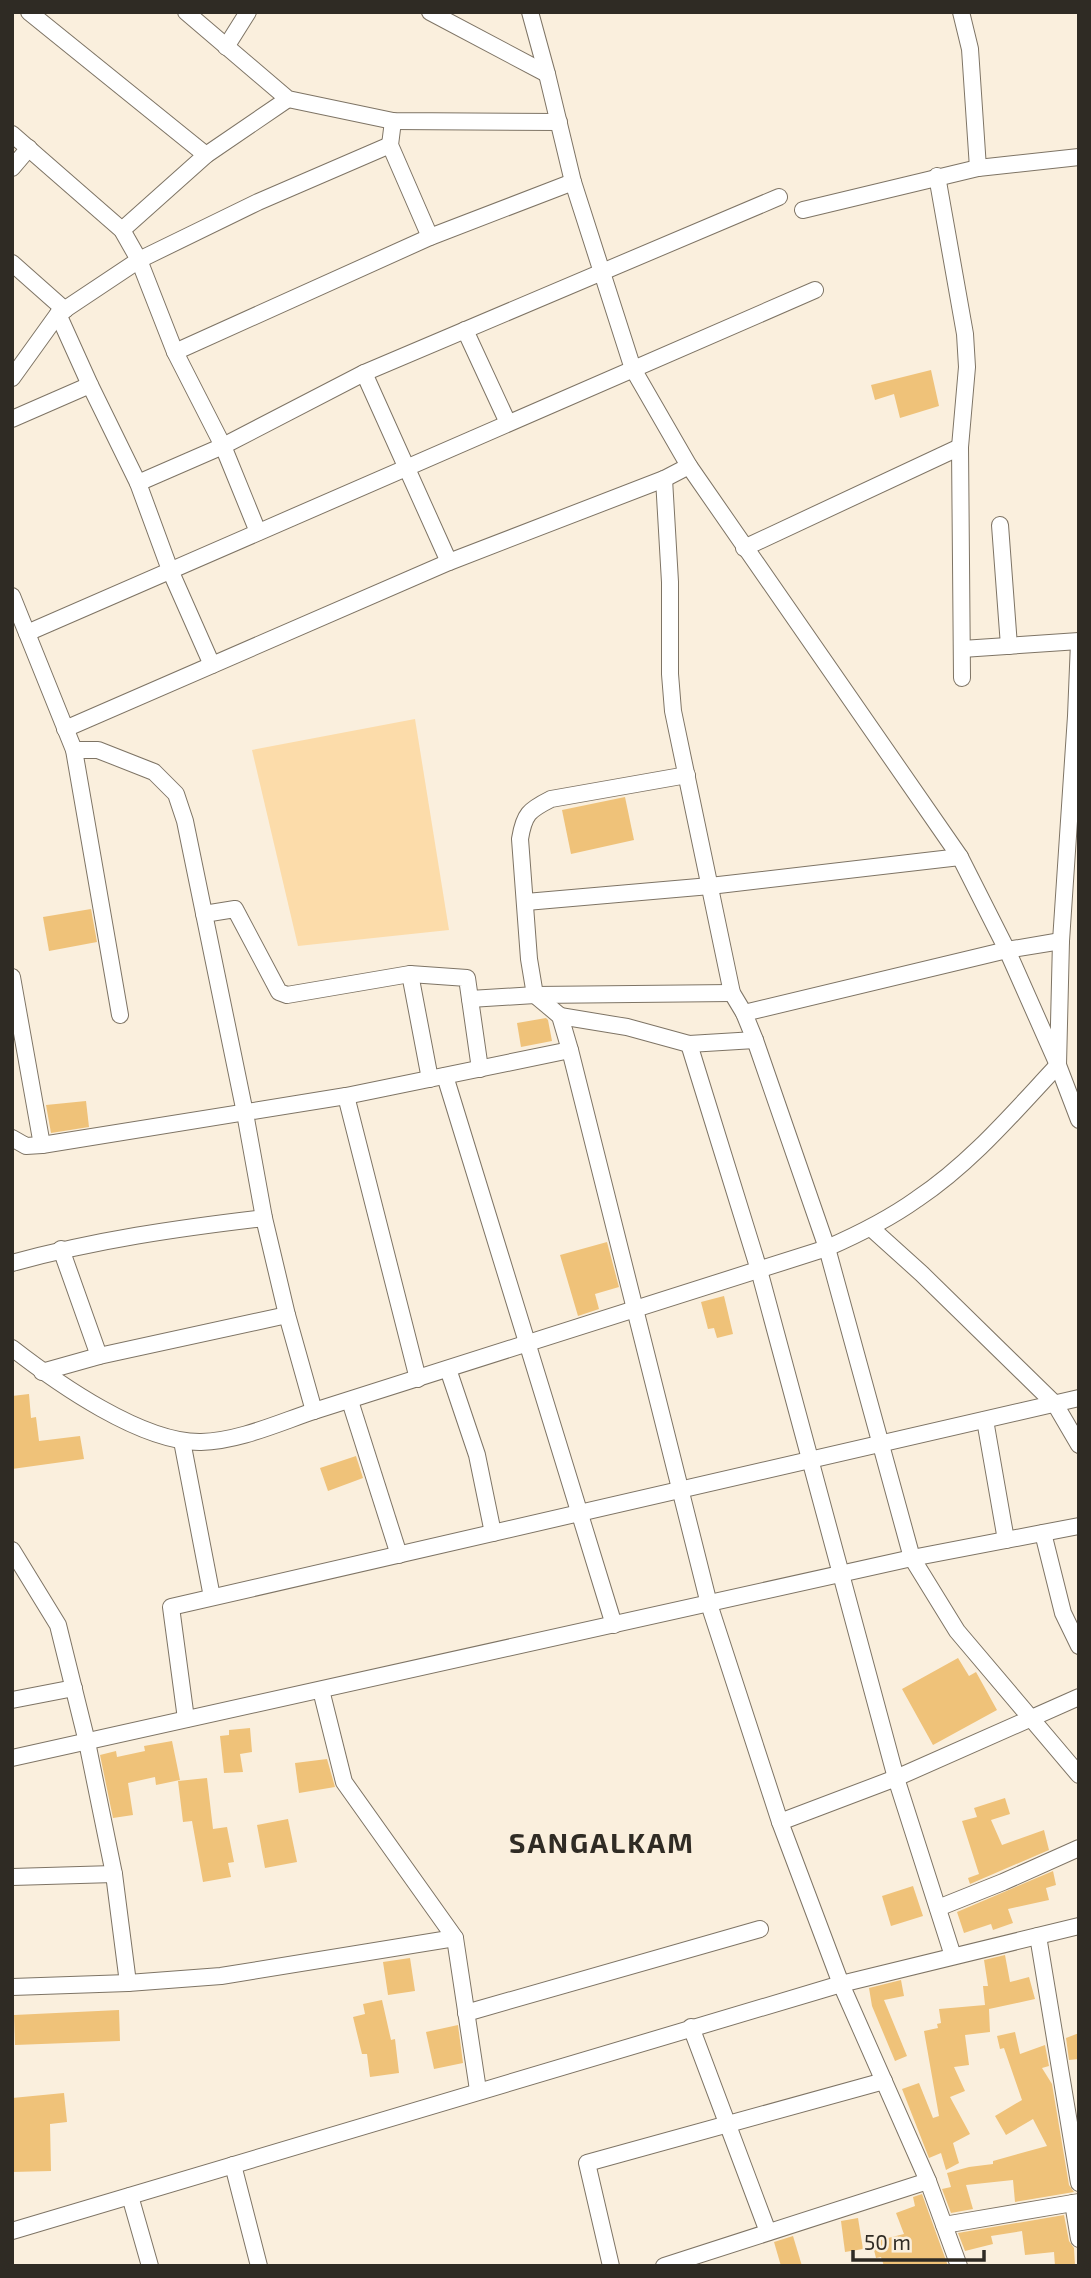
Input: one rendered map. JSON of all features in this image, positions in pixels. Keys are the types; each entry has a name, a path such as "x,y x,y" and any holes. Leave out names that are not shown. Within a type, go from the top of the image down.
{"street":[{"path":"29,12 206,155"},
{"path":"186,12 288,99 393,121 559,122"},
{"path":"226,47 248,12"},
{"path":"430,12 547,74"},
{"path":"530,12 573,182 633,369 689,466 744,548 960,856 1007,950 1058,1065 1079,1120"},
{"path":"961,12 970,49 978,168"},
{"path":"122,230 206,155 288,99"},
{"path":"393,121 390,145 430,237"},
{"path":"12,134 122,230 139,260 175,352 223,446 258,532"},
{"path":"12,378 62,312 139,260 258,202 390,145"},
{"path":"12,168 29,148"},
{"path":"803,210 978,168 1079,157"},
{"path":"937,176 965,334 967,367 960,447 962,678"},
{"path":"175,352 430,237 573,182"},
{"path":"138,483 223,446 364,373 779,197"},
{"path":"12,263 62,312 90,385 138,483 170,570 212,665"},
{"path":"27,632 815,290"},
{"path":"465,330 508,424"},
{"path":"364,373 449,562"},
{"path":"12,419 90,385"},
{"path":"744,548 960,447"},
{"path":"65,729 449,562 664,479 689,466"},
{"path":"664,479 670,582 672,699 733,993 755,1040 827,1248 912,1558 957,1631 1079,1774"},
{"path":"1000,525 1009,646"},
{"path":"12,596 74,750 120,1015"},
{"path":"12,1348 42,1372 107,1412 182,1441 202,1442 252,1433 827,1248 871,1228 919,1198 976,1151 1058,1065 1061,941 1077,716 1079,642 962,649"},
{"path":"74,750 98,750 134,762 155,772 176,794 185,821 264,1218 314,1411"},
{"path":"687,775 551,799 533,808 523,820 520,839 528,959 535,995 559,1016 570,1050 709,1604 780,1822 841,1984 928,2181 959,2266"},
{"path":"526,902 710,886 960,856"},
{"path":"204,914 235,909 279,992 287,995 410,974 467,978 480,1069"},
{"path":"744,1013 1007,950 1061,941"},
{"path":"410,974 437,1077 527,1344 614,1625"},
{"path":"12,977 23,1145 346,1096 570,1050"},
{"path":"470,999 535,995 733,993"},
{"path":"559,1016 627,1027 689,1044 755,1040"},
{"path":"689,1044 759,1270 896,1778 953,1956"},
{"path":"346,1096 418,1379"},
{"path":"12,1263 61,1249 139,1234 264,1218"},
{"path":"871,1228 1055,1404 1079,1445"},
{"path":"61,1249 99,1356"},
{"path":"42,1372 99,1356 287,1315"},
{"path":"448,1369 477,1455 493,1533"},
{"path":"186,1718 171,1607 1079,1398"},
{"path":"350,1401 399,1555"},
{"path":"985,1420 1006,1540"},
{"path":"182,1441 212,1597"},
{"path":"12,1758 912,1558 1079,1526"},
{"path":"1044,1533 1063,1614 1079,1646"},
{"path":"12,1550 58,1625 87,1742 114,1874 128,1983"},
{"path":"12,1700 74,1688"},
{"path":"321,1690 344,1782 455,1938 478,2090"},
{"path":"780,1822 896,1778 1079,1697"},
{"path":"938,1908 1079,1848"},
{"path":"12,1877 114,1874"},
{"path":"12,2231 841,1984 1079,1926"},
{"path":"466,2013 760,1929"},
{"path":"1038,1936 1079,2183"},
{"path":"12,1987 128,1983 221,1976 455,1938"},
{"path":"691,2027 768,2232"},
{"path":"611,2266 587,2163 884,2081"},
{"path":"233,2165 259,2266"},
{"path":"664,2266 928,2181"},
{"path":"130,2196 150,2266"},
{"path":"944,2225 1076,2202 1079,2239"}],"shaded area":[{"path":"415,719 449,930 298,946 252,750"}],"building":[{"path":"931,370 939,406 900,418 894,394 875,400 871,385"},
{"path":"625,797 634,840 571,854 562,810"},
{"path":"91,909 97,942 49,951 43,917"},
{"path":"546,1018 552,1041 521,1047 517,1023"},
{"path":"86,1101 89,1127 51,1133 46,1105"},
{"path":"607,1242 619,1287 595,1294 599,1309 578,1316 560,1255"},
{"path":"724,1296 733,1334 717,1338 714,1328 708,1329 701,1302"},
{"path":"29,1394 31,1418 36,1417 39,1441 80,1436 84,1459 12,1469 12,1396"},
{"path":"356,1456 363,1478 328,1491 320,1468"},
{"path":"958,1658 969,1676 976,1672 997,1710 933,1745 902,1689"},
{"path":"250,1728 252,1752 240,1754 243,1772 224,1773 220,1736 229,1735 229,1730"},
{"path":"172,1741 180,1780 156,1785 155,1777 128,1783 133,1815 113,1818 100,1755 116,1751 117,1757 145,1751 144,1746"},
{"path":"327,1759 335,1787 299,1793 295,1763"},
{"path":"207,1778 213,1829 227,1827 234,1862 228,1863 231,1877 203,1882 192,1821 183,1822 178,1781"},
{"path":"1005,1798 1010,1814 991,1820 1002,1845 1044,1830 1049,1850 970,1884 968,1878 979,1874 962,1821 977,1817 974,1808"},
{"path":"288,1819 297,1862 265,1868 257,1825"},
{"path":"1053,1871 1056,1885 1046,1888 1049,1900 1008,1909 1013,1923 993,1930 991,1924 964,1933 957,1912"},
{"path":"913,1886 923,1916 891,1926 882,1896"},
{"path":"1005,1955 1010,1982 1029,1977 1035,1999 989,2009 990,2032 965,2035 969,2065 954,2067 965,2091 950,2097 970,2134 953,2143 959,2163 946,2170 941,2153 929,2158 902,2089 919,2083 933,2118 939,2116 924,2031 938,2028 937,2024 941,2023 939,2009 985,2005 983,1986 988,1986 984,1960"},
{"path":"410,1958 415,1991 388,1995 383,1962"},
{"path":"901,1980 904,1996 884,2000 907,2056 895,2061 872,2006 869,1988"},
{"path":"382,2000 391,2040 395,2039 399,2073 370,2077 367,2054 362,2054 353,2017 365,2014 363,2004"},
{"path":"119,2010 120,2041 15,2045 14,2015"},
{"path":"458,2025 463,2063 434,2069 426,2032"},
{"path":"1015,2032 1020,2054 1045,2045 1049,2066 1042,2068 1052,2084 1069,2185 1074,2192 1015,2202 1013,2180 966,2185 973,2209 951,2213 942,2189 951,2187 947,2173 993,2164 993,2161 1047,2146 1033,2119 1006,2135 995,2116 1022,2100 1004,2048 1000,2049 997,2036"},
{"path":"1079,2033 1079,2059 1069,2060 1066,2038"},
{"path":"64,2093 67,2122 50,2124 51,2171 12,2172 12,2098"},
{"path":"922,2194 948,2266 884,2266 881,2257 876,2258 872,2242 904,2234 896,2213 915,2206 913,2197"},
{"path":"1064,2215 1069,2241 1074,2248 1075,2266 1055,2266 1054,2252 1025,2255 1022,2231 991,2236 993,2244 965,2251 958,2233"},
{"path":"858,2218 863,2249 845,2252 841,2221"},
{"path":"793,2236 802,2266 781,2266 774,2242"}],"district":[{"name":"SANGALKAM","path":"602,1842"}]}
